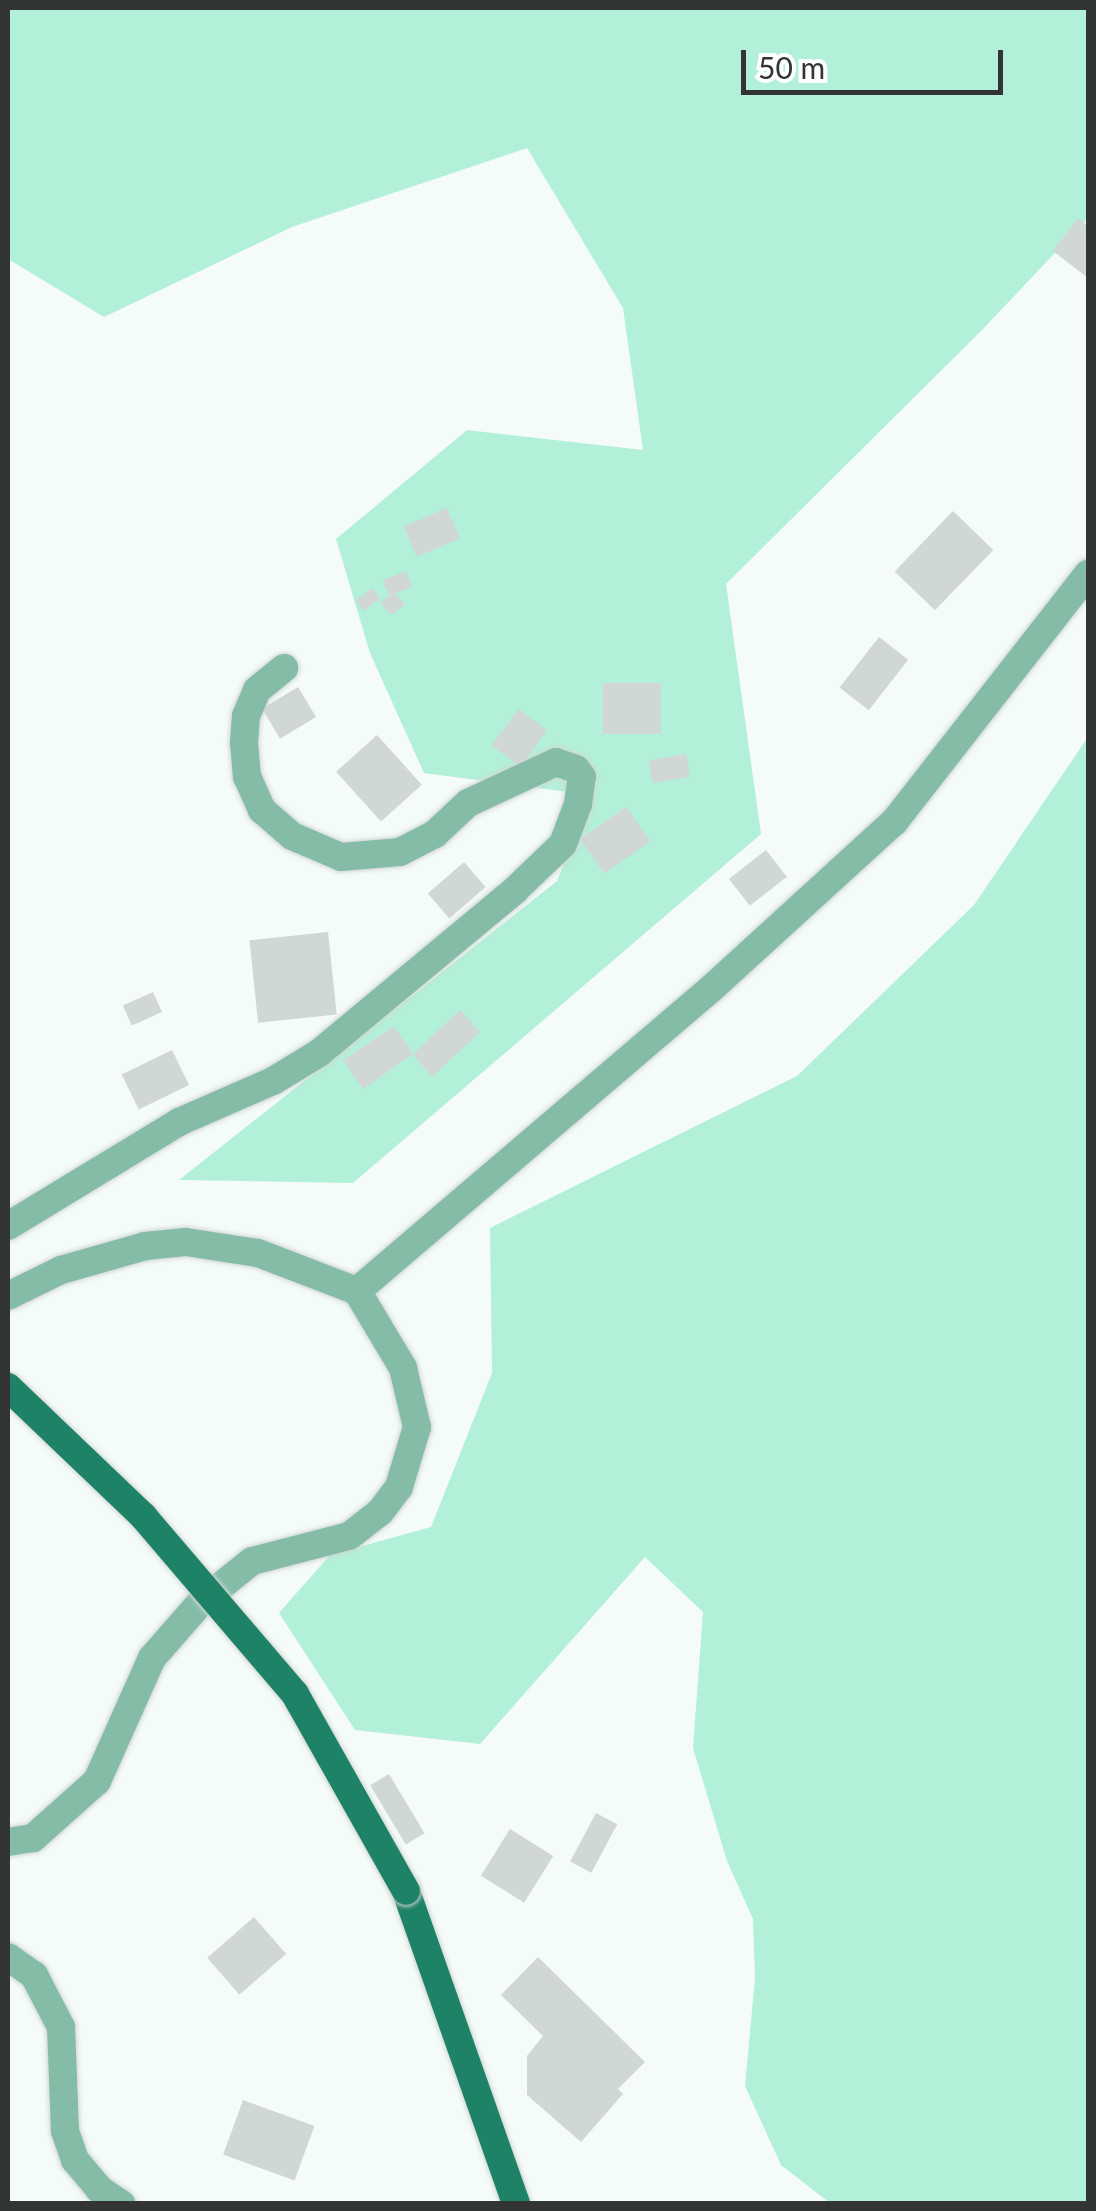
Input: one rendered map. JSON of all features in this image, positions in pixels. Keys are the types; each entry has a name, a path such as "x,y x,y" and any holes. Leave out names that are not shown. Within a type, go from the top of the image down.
{"main road":[{"path":"8,1387 143,1516 295,1694 406,1890 516,2204"}],"street":[{"path":"358,1290 712,986 894,822 1088,574"},
{"path":"8,1226 179,1122 273,1081 318,1053 515,890 563,844 578,804 582,778 576,769 556,762 468,803 436,834 400,852 341,857 292,836 262,810 247,778 244,743 246,716 257,690 284,668"},
{"path":"8,1296 60,1270 112,1252 186,1242 258,1253 358,1290 403,1368 416,1427 399,1487 380,1512 348,1536 252,1561 201,1602 152,1658 97,1781 33,1838 8,1842"},
{"path":"8,1957 34,1975 61,2027 65,2131 75,2160 99,2189 121,2204"}],"green space":[{"path":"8,8 1088,8 1088,218 982,330 726,584 761,834 353,1183 179,1180 557,881 591,795 424,773 370,653 336,539 467,430 643,450 623,308 527,148 292,227 104,317 8,259"},
{"path":"1088,737 1088,2203 830,2203 781,2165 745,2086 755,1978 753,1919 727,1861 693,1748 703,1612 645,1557 480,1744 355,1730 279,1613 330,1555 431,1527 492,1373 490,1228 797,1076 974,905"}],"building":[{"path":"1078,218 1088,226 1088,278 1053,251"},
{"path":"447,508 460,538 417,557 404,526"},
{"path":"953,511 993,550 935,610 895,571"},
{"path":"406,571 412,587 389,596 383,580"},
{"path":"372,588 380,598 364,611 356,601"},
{"path":"395,593 405,605 391,615 380,602"},
{"path":"879,637 908,660 869,710 840,687"},
{"path":"603,683 661,683 661,734 603,734"},
{"path":"298,687 316,717 280,739 262,709"},
{"path":"518,709 547,730 521,767 492,745"},
{"path":"377,735 422,785 381,822 336,772"},
{"path":"686,754 690,777 653,783 649,761"},
{"path":"626,807 650,841 604,874 580,839"},
{"path":"766,850 787,877 750,906 729,879"},
{"path":"464,862 486,887 449,918 428,893"},
{"path":"328,932 337,1015 258,1023 249,940"},
{"path":"153,992 162,1012 132,1026 123,1005"},
{"path":"460,1010 480,1032 432,1077 413,1054"},
{"path":"394,1026 413,1054 363,1089 343,1060"},
{"path":"172,1050 189,1085 139,1110 122,1075"},
{"path":"389,1774 425,1833 406,1844 370,1785"},
{"path":"596,1813 617,1824 591,1873 570,1862"},
{"path":"510,1829 553,1856 524,1903 481,1876"},
{"path":"254,1917 286,1954 239,1995 207,1958"},
{"path":"538,1957 645,2062 618,2089 623,2094 581,2142 527,2095 527,2056 543,2036 501,1995"},
{"path":"243,2100 314,2126 295,2180 223,2155"}]}
